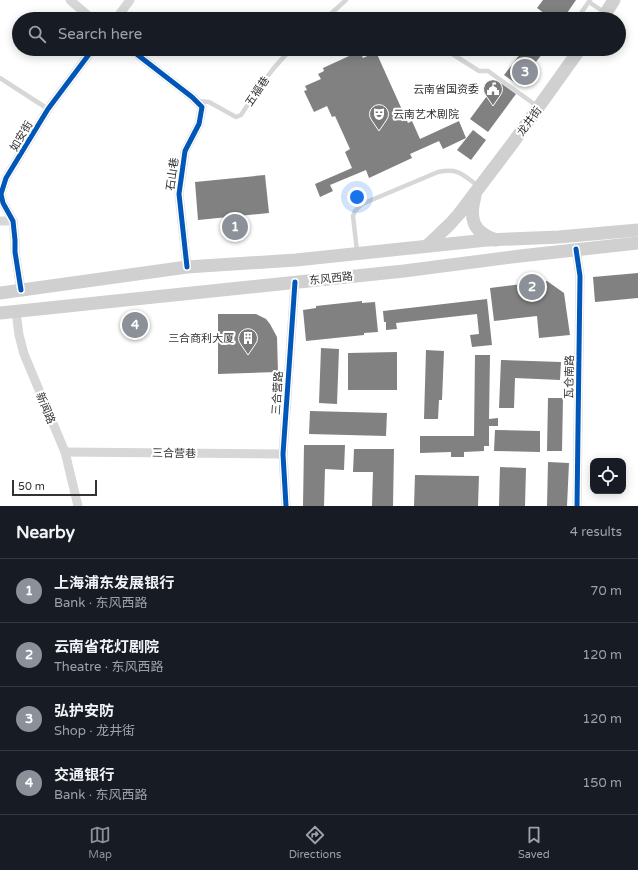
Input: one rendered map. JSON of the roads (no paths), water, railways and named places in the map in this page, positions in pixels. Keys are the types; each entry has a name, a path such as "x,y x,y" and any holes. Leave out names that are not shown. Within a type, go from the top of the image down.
{"main road":[{"path":"606,12 614,0"},
{"name":"龙井街","path":"427,246 450,224 477,190 575,56"},
{"path":"477,190 472,209 472,218 480,230 490,238 496,240"},
{"name":"东风西路","path":"0,293 187,267 296,260 427,246 638,230"},
{"name":"东风西路","path":"0,313 404,271 576,249 638,244"}],"street":[{"path":"70,0 84,12"},
{"path":"121,12 130,0"},
{"name":"如安街","path":"21,290 14,252 16,240 13,221 3,203 1,194 6,178 48,109 89,56"},
{"path":"139,56 196,101"},
{"name":"石山巷","path":"187,267 178,194 185,151 199,124 202,107 196,101"},
{"path":"0,221 13,221"},
{"name":"瓦仓南路","path":"576,249 580,276 577,506"},
{"name":"三合营路","path":"286,506 283,454 294,282"},
{"name":"新闻路","path":"16,311 19,335 24,354 64,452 78,506"},
{"name":"三合营巷","path":"64,452 283,454"}],"lane":[{"path":"333,12 346,0"},
{"path":"582,12 589,1 600,12"},
{"name":"五福巷","path":"196,101 208,102 236,117 241,115 264,80 284,56"},
{"path":"455,56 478,71 488,70 539,107"},
{"path":"0,78 48,109"},
{"path":"358,253 353,216 358,207 362,204 438,172 448,170 457,172 477,190"}],"place":[{"name":"弘护安防","path":"525,72"},
{"name":"云南省国资委","path":"493,106"},
{"name":"云南艺术剧院","path":"379,131"},
{"name":"上海浦东发展银行","path":"235,227"},
{"name":"云南省花灯剧院","path":"532,287"},
{"name":"交通银行","path":"135,325"},
{"name":"三合商利大厦","path":"248,355"}]}
